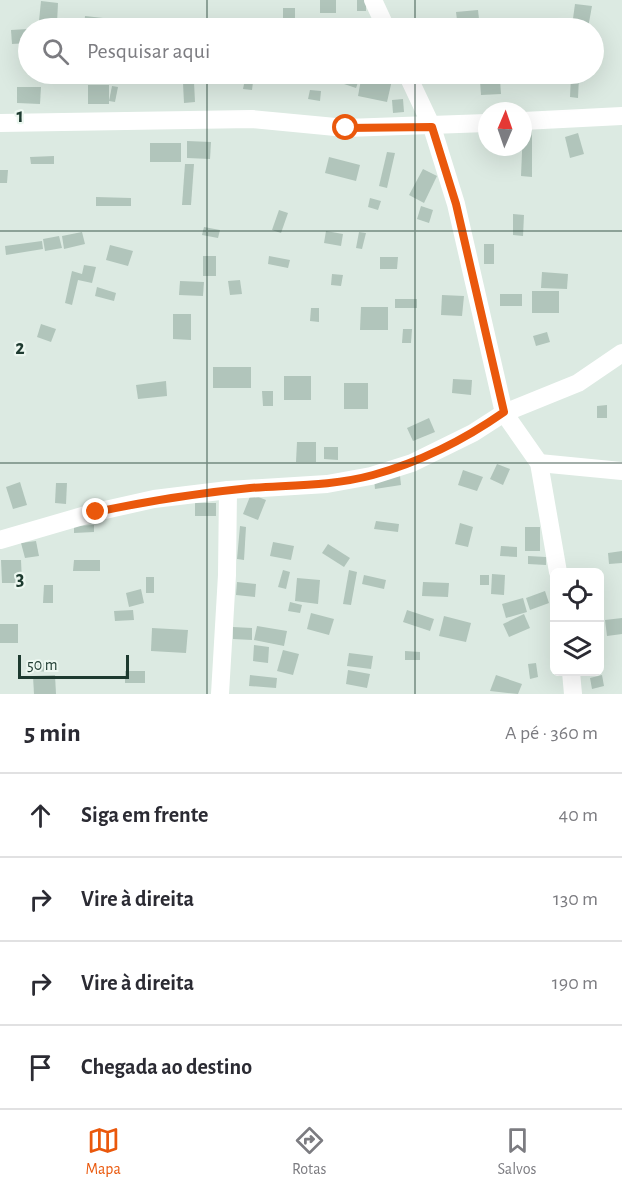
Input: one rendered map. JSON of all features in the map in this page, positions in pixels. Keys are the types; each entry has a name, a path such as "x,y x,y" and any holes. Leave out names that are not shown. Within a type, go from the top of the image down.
{"street":[{"path":"373,0 381,18"},
{"path":"412,84 432,127 456,204 504,412 539,463 557,568"},
{"path":"532,121 622,116"},
{"path":"0,123 252,119 346,128 432,127 478,124"},
{"path":"0,540 154,499 228,490 327,484 371,476 412,463 473,433 504,412 578,383 622,353"},
{"path":"539,463 622,471"},
{"path":"220,694 227,575 228,490"},
{"path":"571,676 573,694"}],"building":[{"path":"320,0 336,0 336,13 320,13"},
{"path":"357,0 366,0 366,11 357,11"},
{"path":"41,1 58,3 57,18 39,18"},
{"path":"575,4 592,6 590,18 573,18"},
{"path":"283,8 295,8 295,18 283,18"},
{"path":"478,10 479,18 457,18 456,12"},
{"path":"11,30 18,30 18,44 12,44"},
{"path":"183,84 194,84 195,102 184,103"},
{"path":"244,84 253,84 252,90 243,89"},
{"path":"344,84 357,84 356,88"},
{"path":"360,84 391,84 387,102 358,96"},
{"path":"480,84 500,84 501,94 481,95"},
{"path":"571,84 579,84 578,98 570,97"},
{"path":"88,85 109,85 109,104 88,104"},
{"path":"112,86 118,87 115,102 109,101"},
{"path":"17,87 41,87 40,104 17,103"},
{"path":"310,90 321,91 320,101 308,99"},
{"path":"403,99 404,112 393,113 392,100"},
{"path":"578,133 584,154 570,158 565,137"},
{"path":"187,141 211,142 210,159 187,158"},
{"path":"150,143 181,143 181,162 150,162"},
{"path":"387,152 395,153 387,188 379,186"},
{"path":"54,156 54,164 31,164 30,157"},
{"path":"522,156 532,156 532,177 521,176"},
{"path":"329,157 360,165 356,181 325,173"},
{"path":"185,164 194,164 191,205 182,205"},
{"path":"423,169 437,176 424,203 409,195"},
{"path":"0,170 8,170 7,183 0,183"},
{"path":"96,197 131,198 131,206 96,206"},
{"path":"370,198 381,201 378,210 368,207"},
{"path":"421,206 433,210 429,223 417,219"},
{"path":"279,210 288,213 281,233 272,230"},
{"path":"513,214 524,215 523,236 513,235"},
{"path":"204,227 220,230 218,238 202,235"},
{"path":"326,231 343,234 341,246 324,243"},
{"path":"82,232 85,244 64,249 62,236"},
{"path":"359,232 366,233 362,249 356,248"},
{"path":"59,236 62,248 45,251 43,239"},
{"path":"42,241 43,249 6,255 5,246"},
{"path":"484,244 494,244 494,264 484,264"},
{"path":"110,245 133,251 128,266 106,260"},
{"path":"203,256 216,256 216,276 203,276"},
{"path":"269,256 290,260 288,268 268,264"},
{"path":"380,257 398,257 397,269 380,269"},
{"path":"84,265 96,267 92,283 78,280 72,305 65,303 72,271 82,274"},
{"path":"542,272 568,274 567,289 541,288"},
{"path":"332,274 343,275 341,286 331,285"},
{"path":"240,280 242,294 230,295 228,281"},
{"path":"180,281 204,282 203,296 179,295"},
{"path":"97,287 116,293 114,301 95,296"},
{"path":"532,291 559,291 559,313 532,313"},
{"path":"500,294 522,294 522,306 500,306"},
{"path":"442,295 464,296 462,316 441,315"},
{"path":"395,299 417,299 417,308 395,308"},
{"path":"361,307 388,307 388,330 360,330"},
{"path":"311,308 319,308 319,322 310,321"},
{"path":"173,314 191,314 191,340 173,339"},
{"path":"41,324 56,329 51,342 37,337"},
{"path":"403,329 412,329 411,343 402,343"},
{"path":"547,332 550,342 536,346 533,336"},
{"path":"213,367 251,367 251,388 213,388"},
{"path":"284,376 311,376 311,400 284,400"},
{"path":"453,379 472,380 471,395 452,393"},
{"path":"166,381 167,396 138,399 136,385"},
{"path":"344,383 368,383 368,409 344,409"},
{"path":"262,391 273,391 273,406 263,406"},
{"path":"607,405 607,418 597,418 597,406"},
{"path":"429,418 435,432 413,441 407,428"},
{"path":"297,442 316,442 316,462 296,462"},
{"path":"324,447 338,447 338,460 324,459"},
{"path":"497,464 510,469 503,485 490,479"},
{"path":"463,470 483,477 477,491 458,485"},
{"path":"400,476 401,485 375,489 374,479"},
{"path":"20,482 27,505 13,509 6,487"},
{"path":"56,483 67,483 66,504 55,503"},
{"path":"251,494 266,500 258,520 243,514"},
{"path":"195,503 216,503 216,516 195,516"},
{"path":"376,521 399,524 398,532 374,529"},
{"path":"460,523 473,527 468,547 455,544"},
{"path":"94,525 94,532 74,533 74,526"},
{"path":"240,526 246,527 244,560 237,559"},
{"path":"525,527 540,527 540,551 525,551"},
{"path":"36,541 39,556 25,558 21,543"},
{"path":"273,542 294,546 291,560 270,556"},
{"path":"328,544 350,558 344,567 322,553"},
{"path":"501,546 517,547 517,557 500,556"},
{"path":"622,551 622,563 609,564 608,553"},
{"path":"528,556 546,557 546,565 528,564"},
{"path":"1,560 21,560 22,583 2,583"},
{"path":"74,560 100,560 100,571 73,571"},
{"path":"283,570 290,572 286,589 278,587"},
{"path":"349,570 357,572 351,605 343,604"},
{"path":"492,574 505,575 504,595 491,594"},
{"path":"364,575 386,580 384,589 362,584"},
{"path":"480,575 489,575 489,585 480,585"},
{"path":"146,577 154,577 154,593 146,593"},
{"path":"297,578 320,580 318,604 295,601"},
{"path":"237,582 256,584 255,597 236,595"},
{"path":"423,582 449,583 448,597 422,596"},
{"path":"44,585 53,585 53,603 43,603"},
{"path":"141,589 144,603 129,607 126,593"},
{"path":"545,591 549,603 530,610 526,598"},
{"path":"523,598 527,612 506,618 502,604"},
{"path":"290,602 302,605 300,613 288,611"},
{"path":"133,610 134,620 115,621 114,611"},
{"path":"407,610 434,619 430,631 403,622"},
{"path":"311,613 334,619 329,635 307,629"},
{"path":"524,614 530,628 509,637 503,624"},
{"path":"444,616 471,623 466,642 439,636"},
{"path":"622,618 622,634 607,636 605,620"},
{"path":"0,624 18,624 18,643 0,643"},
{"path":"257,626 287,631 284,646 254,640"},
{"path":"233,627 252,628 252,640 233,639"},
{"path":"152,628 188,630 186,653 151,651"},
{"path":"254,645 269,647 268,663 253,661"},
{"path":"283,650 299,654 293,675 277,671"},
{"path":"405,651 420,652 420,660 405,660"},
{"path":"349,653 373,656 371,669 347,666"},
{"path":"32,662 53,664 53,672 31,671"},
{"path":"536,663 538,677 530,679 528,664"},
{"path":"348,670 370,674 367,688 346,684"},
{"path":"125,671 145,671 145,683 125,683"},
{"path":"55,675 56,694 34,694 33,676"},
{"path":"250,675 277,678 276,688 249,686"},
{"path":"496,675 522,684 518,694 490,691"},
{"path":"602,676 604,686 592,689 590,678"}],"route":[{"path":"96,512 154,499 202,492 327,484 371,476 412,463 473,433 504,412 456,204 432,127 346,128"}]}
